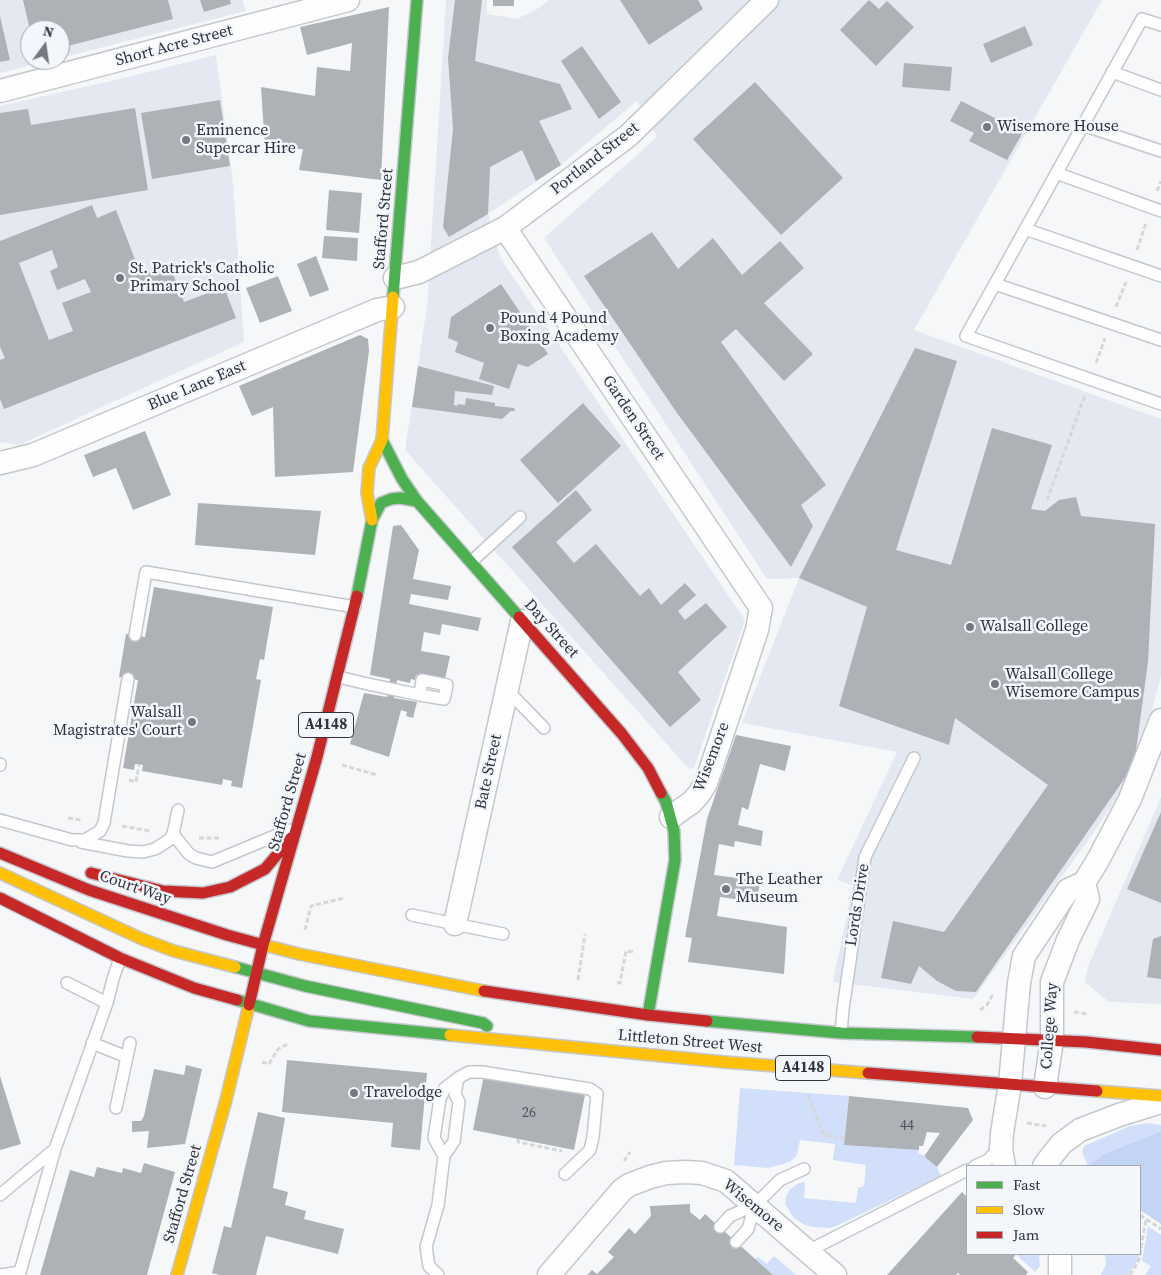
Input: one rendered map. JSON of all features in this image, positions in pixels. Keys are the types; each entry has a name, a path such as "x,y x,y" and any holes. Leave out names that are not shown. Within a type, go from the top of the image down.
{"main road":[{"name":"Stafford Street","path":"372,520 366,492 369,468 382,440 383,408 417,0"},
{"name":"Stafford Street","path":"382,440 402,479 417,501"},
{"name":"Stafford Street","path":"177,1275 226,1100 263,945 298,828 338,677 355,607 372,520 381,499 400,498 417,501"},
{"name":"Day Street","path":"417,501 622,734 637,753 658,786 671,818"},
{"path":"634,1024 648,1015 675,860 674,831 671,818"},
{"path":"83,871 163,891 202,893 230,886 248,879 265,869 298,828"},
{"name":"Court Way","path":"0,852 89,890 263,945"},
{"path":"35,868 64,866"},
{"path":"0,873 142,939 174,951 305,986 483,1023 502,1040"},
{"name":"A4148","path":"0,898 120,958 194,988 249,1005"},
{"name":"Littleton Street West","path":"263,945 379,972 462,988 648,1015 841,1033 1052,1040 1161,1050"},
{"name":"Littleton Street West","path":"249,1005 327,1024 716,1061 1161,1096"},
{"path":"597,1049 612,1039"}],"street":[{"name":"Short Acre Street","path":"0,91 348,0"},
{"name":"Portland Street","path":"395,278 419,272 504,228 628,136 767,0"},
{"name":"Garden Street","path":"504,228 761,608"},
{"name":"Blue Lane East","path":"0,463 33,455 377,310 393,306"},
{"name":"Wisemore","path":"671,818 700,794 706,783 756,630 761,608"},
{"name":"Bate Street","path":"455,924 522,621"},
{"name":"College Way","path":"1003,1156 1004,1120 1010,1084 1019,983 1024,956 1068,890 1084,883 1130,798 1161,720"},
{"name":"College Way","path":"1045,1087 1052,1040 1052,982 1068,940 1088,899 1084,883"},
{"path":"1045,1165 1053,1152 1063,1142 1080,1130 1119,1114 1161,1102"},
{"name":"Wisemore","path":"549,1275 622,1190 640,1180 666,1173 702,1173 726,1181 835,1275"},
{"path":"1060,1255 1060,1275"}],"lane":[{"path":"1161,25 1142,19 966,336 1161,404"},
{"path":"1112,72 1161,90"},
{"path":"1083,125 1161,151"},
{"path":"1056,173 1161,211"},
{"path":"1025,229 1161,276"},
{"path":"995,284 1161,340"},
{"path":"381,467 382,440"},
{"path":"471,562 520,517"},
{"path":"135,636 146,572 355,607"},
{"path":"338,677 420,695"},
{"path":"72,840 85,840 100,831 104,823 128,679"},
{"path":"507,690 544,728"},
{"name":"Lords Drive","path":"841,1033 865,857 914,758"},
{"path":"0,820 72,840 128,851 143,852 163,845 173,834 178,810"},
{"path":"173,834 188,854 212,862 298,828"},
{"path":"412,915 504,934"},
{"path":"0,1275 20,1272 55,1149 107,1003 112,979 120,958"},
{"path":"67,983 107,1003"},
{"path":"92,1043 127,1057"},
{"path":"116,1108 130,1043"},
{"path":"444,1156 434,1138 440,1099 445,1088 458,1078 469,1072 482,1072 590,1089 597,1094 590,1150 565,1174"},
{"path":"438,1275 430,1266 426,1247 438,1205 444,1156 454,1141 459,1102 455,1094 458,1078"},
{"path":"0,1195 55,1149"},
{"path":"977,1165 1003,1156"},
{"path":"720,1227 730,1216 755,1205 780,1180 804,1169"},
{"path":"816,1247 966,1171"},
{"path":"736,1242 748,1229 755,1205"}],"path":[{"path":"317,757 377,775"},
{"path":"132,781 136,782 139,765"},
{"path":"67,818 196,838 224,838"},
{"path":"305,929 311,906 344,898"},
{"path":"578,980 585,934"},
{"path":"810,1068 808,1094 824,1135 845,1138"},
{"path":"1004,1120 1047,1126 1063,1142"},
{"path":"1141,1217 1161,1230"},
{"path":"1141,1253 1146,1220"},
{"path":"1130,1275 1140,1260 1141,1255"}],"shaded area":[{"path":"0,0 242,0 246,11 70,55 70,20 20,20 20,68 0,73"},
{"path":"446,0 487,0 487,14 517,19 539,8 549,0 1102,0 914,330 1161,419 1161,676 1137,768 1092,835 973,999 833,982 853,885 837,880 897,752 742,723 799,578 767,579 544,238 657,137 637,101 561,165 488,214 501,259 745,620 694,768 689,769 405,450 427,307"},
{"name":"St. Patrick's Catholic Primary School","path":"216,55 233,182 244,342 19,445 0,442 0,106"},
{"path":"1161,797 1161,1004 1109,1002 1085,982 1088,967"},
{"path":"740,1088 849,1096 844,1145 919,1150 918,1154 925,1155 937,1167 941,1176 831,1228 813,1227 803,1224 793,1217 785,1204 786,1196 790,1189 799,1183 805,1182 804,1198 856,1203 858,1188 864,1186 866,1165 833,1160 835,1144 800,1140 797,1155 791,1161 784,1164 768,1168 734,1165"},
{"path":"1148,1123 1161,1125 1161,1131 1104,1154 1088,1165 1082,1152 1084,1146 1130,1126"},
{"path":"1161,1131 1161,1224 1141,1211 1141,1165 1089,1165 1104,1154"},
{"path":"1148,1226 1161,1235 1161,1275 1145,1275 1151,1266 1142,1261"},
{"path":"1017,1255 1039,1255 1040,1266 1035,1272"},
{"path":"1105,1255 1139,1255 1138,1260 1128,1275 1101,1275 1106,1264"},
{"path":"774,1256 796,1275 773,1275 755,1259 758,1257 767,1264"}],"building":[{"path":"23,0 168,0 173,19 70,45 70,20 28,20"},
{"path":"200,0 230,0 231,4 204,12"},
{"path":"455,0 482,0 475,61 560,84 572,109 539,121 561,165 536,181 522,150 490,167 488,214 449,237 443,227 453,129 448,58"},
{"path":"493,0 514,0 514,6 493,6"},
{"path":"620,0 698,0 703,9 649,45"},
{"path":"869,0 879,9 887,1 914,27 876,66 840,30"},
{"path":"389,7 381,180 299,170 303,149 265,148 261,87 315,96 317,67 350,71 352,43 307,55 300,27"},
{"path":"0,16 10,60 0,62"},
{"path":"1025,26 1033,45 991,63 983,44"},
{"path":"582,46 621,102 599,119 561,61"},
{"path":"904,63 952,67 950,91 902,87"},
{"path":"755,82 843,178 781,235 693,139"},
{"name":"Eminence Supercar Hire","path":"220,100 230,166 152,179 141,113"},
{"name":"Wisemore House","path":"961,101 1023,132 1007,160 969,141 974,133 950,121"},
{"path":"135,108 148,190 0,215 0,113 28,109 31,125"},
{"path":"329,190 362,193 359,233 326,230"},
{"path":"92,205 97,218 116,210 141,275 169,264 184,302 224,287 236,318 4,409 0,399 0,360 5,358 0,347 0,241","holes":["52,250 58,267 50,271 57,290 85,279 91,292 62,303 73,331 49,340 19,263"]},
{"path":"652,232 678,269 713,238 742,275 780,241 804,268 764,303 813,354 784,381 736,329 721,342 826,485 801,505 813,526 791,567 677,413 584,276"},
{"path":"324,236 358,238 357,261 322,258"},
{"path":"316,256 329,290 310,297 297,264"},
{"path":"278,276 292,311 260,323 246,288"},
{"name":"Pound 4 Pound Boxing Academy","path":"501,284 548,354 528,367 518,364 509,389 479,379 484,363 455,352 458,342 448,338 451,317"},
{"path":"360,335 368,339 369,351 353,472 275,477 273,407 252,416 239,386"},
{"name":"Walsall College Wisemore Campus","path":"915,348 957,361 896,550 951,565 992,428 1052,445 1031,509 1045,511 1059,500 1076,497 1081,516 1155,524 1148,662 1134,765 976,992 956,991 937,981 919,966 911,984 881,978 893,921 944,932 1048,785 955,718 949,745 839,706 867,607 799,578"},
{"path":"418,366 494,386 492,395 455,391 454,405 465,405 466,398 495,403 495,406 514,408 515,411 511,411 502,419 412,407"},
{"path":"583,403 621,446 558,503 520,460"},
{"path":"145,431 171,495 133,510 116,468 93,477 84,455"},
{"path":"576,490 592,510 556,542 574,563 596,544 640,596 649,588 661,605 685,583 696,595 678,611 685,620 706,603 727,627 678,672 701,700 670,727 512,547"},
{"path":"198,503 321,511 315,555 195,545"},
{"path":"401,525 419,550 413,579 451,586 448,600 411,594 409,604 481,618 478,631 442,624 440,635 424,632 421,651 450,656 445,679 416,675 415,680 411,679 410,683 397,680 394,698 417,702 413,718 406,716 407,712 401,710 389,757 350,744 364,693 387,697 390,679 370,675 393,526"},
{"name":"Walsall Magistrates' Court","path":"154,587 273,607 264,660 260,659 256,679 261,680 242,788 231,786 232,781 223,779 222,785 142,771 143,765 135,764 134,770 123,768 138,680 119,677 126,634 145,637"},
{"name":"The Leather Museum","path":"736,735 791,746 785,771 760,764 748,810 742,807 738,825 763,831 761,846 735,841 734,847 719,844 714,875 760,881 757,902 720,897 717,916 787,927 784,974 688,962 692,938 685,937 707,819"},
{"path":"1161,812 1161,903 1127,889"},
{"path":"1161,936 1161,979 1147,977 1153,939"},
{"name":"Travelodge","path":"287,1060 427,1073 420,1150 391,1147 393,1123 282,1112"},
{"path":"186,1065 202,1069 185,1144 147,1148 149,1131 132,1132 132,1121 141,1121 144,1116 154,1069 184,1075"},
{"path":"484,1075 585,1095 574,1150 473,1130"},
{"path":"0,1076 21,1144 0,1150"},
{"path":"849,1096 968,1108 973,1120 937,1167 925,1155 940,1133 927,1132 923,1146 919,1146 919,1150 844,1145"},
{"path":"258,1112 285,1118 273,1188 288,1192 285,1205 306,1211 304,1219 344,1229 338,1254 266,1236 256,1275 220,1275 212,1273 224,1226 231,1228"},
{"path":"144,1163 175,1172 147,1275 40,1275 70,1170 94,1177 97,1167 122,1173 123,1168 141,1173"},
{"path":"962,1192 966,1196 966,1255 1015,1255 1013,1258 1028,1272 1026,1275 960,1275 958,1273 956,1275 887,1275"},
{"path":"690,1204 690,1212 700,1220 705,1214 773,1275 587,1275 592,1270 597,1274 614,1257 608,1252 629,1228 635,1234 651,1216 650,1206"}],"traffic: fast":[{"path":"393,297 417,0"},
{"path":"382,440 402,479 417,501"},
{"path":"357,596 372,520 381,503 400,498 417,501 519,617"},
{"path":"648,1015 675,860 674,831 666,802 661,793"},
{"path":"235,967 305,986 483,1023 487,1026"},
{"path":"237,1000 309,1021 450,1035"},
{"path":"707,1021 841,1033 977,1037"}],"traffic: slow":[{"path":"372,520 367,493 369,468 382,440 393,297"},
{"path":"0,873 142,939 174,951 235,967"},
{"path":"260,944 299,954 484,991"},
{"path":"177,1275 226,1100 249,1005"},
{"path":"450,1035 724,1062 868,1073"},
{"path":"1097,1091 1161,1096"}],"traffic: jam":[{"path":"249,1005 263,945 317,757 357,596"},
{"path":"519,617 622,734 648,768 661,793"},
{"path":"91,873 163,891 203,893 230,887 265,869 291,838"},
{"path":"0,853 89,890 260,944"},
{"path":"0,898 120,958 194,988 237,1000"},
{"path":"484,991 648,1015 707,1021"},
{"path":"977,1037 1086,1042 1161,1050"},
{"path":"868,1073 1097,1091"}],"place":[{"name":"Wisemore House","path":"987,127"},
{"name":"Eminence Supercar Hire","path":"186,140"},
{"name":"St. Patrick's Catholic Primary School","path":"120,278"},
{"name":"Pound 4 Pound Boxing Academy","path":"490,328"},
{"name":"Walsall College","path":"970,627"},
{"name":"Walsall College Wisemore Campus","path":"995,684"},
{"name":"Walsall Magistrates' Court","path":"192,722"},
{"name":"The Leather Museum","path":"726,889"},
{"name":"Travelodge","path":"354,1093"}]}
